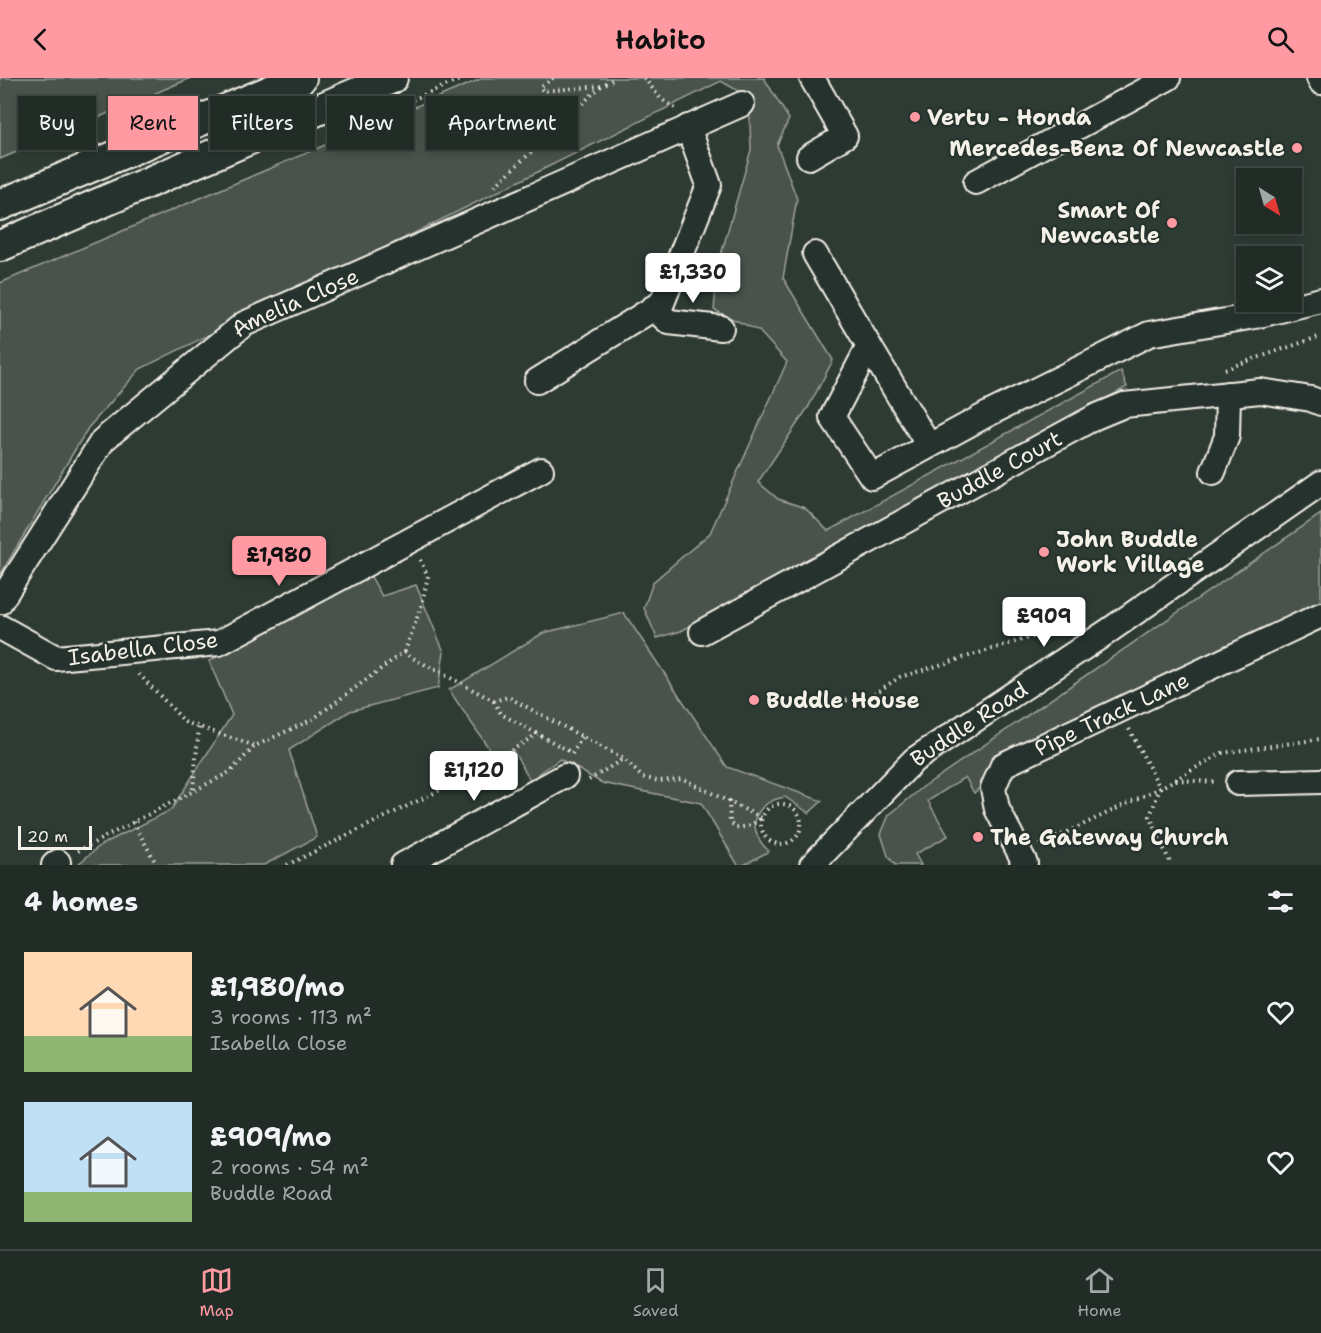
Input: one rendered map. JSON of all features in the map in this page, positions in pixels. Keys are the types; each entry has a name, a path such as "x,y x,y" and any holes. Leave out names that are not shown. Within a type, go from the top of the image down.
{"main road":[{"path":"0,205 301,78"},
{"path":"0,246 392,78"}],"street":[{"path":"809,157 845,136 812,78"},
{"path":"976,182 1168,78"},
{"path":"1319,78 1321,82"},
{"name":"Amelia Close","path":"0,602 103,440 244,324 742,104"},
{"path":"537,381 662,303 709,186 694,125"},
{"path":"815,254 929,446"},
{"path":"869,346 832,417 872,477 1146,335 1255,316 1321,300"},
{"path":"653,308 669,322 721,327"},
{"name":"Buddle Court","path":"702,632 1095,417 1125,405 1260,391 1311,399 1321,403"},
{"path":"1213,472 1227,436 1217,395"},
{"name":"Isabella Close","path":"0,627 56,658 219,643 541,470"},
{"name":"Buddle Road","path":"812,865 914,760 1107,632 1321,483"},
{"name":"Pipe Track Lane","path":"1021,859 997,808 993,788 1003,765 1321,615"},
{"path":"403,865 565,776"},
{"path":"1238,783 1321,781"}],"path":[{"path":"553,78 540,87 543,91 601,86"},
{"path":"475,222 499,180 601,86 616,78"},
{"path":"644,78 661,99 694,125"},
{"path":"1217,395 1204,376 1321,336"},
{"path":"56,863 230,772 255,746 313,718 405,651 422,604 428,576 411,540"},
{"path":"798,701 864,700 900,677 1074,624 1107,632"},
{"path":"405,651 409,656 494,701 501,714 572,753"},
{"path":"118,652 185,722 255,746"},
{"path":"494,701 508,697 624,759 642,777 658,781 683,779 762,818"},
{"path":"1119,710 1160,788 1150,816 1171,865"},
{"path":"193,790 199,727"},
{"path":"287,865 481,770 537,734"},
{"path":"1021,859 1160,788 1222,753 1321,739"},
{"path":"565,776 584,784 624,759"},
{"path":"1174,780 1238,783"},
{"path":"729,801 730,822 736,828 750,826 762,818 770,807 789,805 798,814 801,827 790,842 776,843 765,836 762,830 762,818"},
{"path":"133,822 157,865"}],"shaded area":[{"path":"0,78 191,78 149,96 108,96 108,113 96,118 96,96 18,96 18,150 21,150 0,159"},
{"path":"483,78 764,78 789,119 777,145 797,199 783,278 833,360 809,406 758,482 778,499 805,508 828,531 1121,371 1127,387 681,631 657,638 644,608 653,582 710,533 787,362 759,331 714,310 718,265 751,150 749,97 721,81 140,369 88,428 0,575 0,283 327,144 327,150 414,150 414,107 426,102 426,150 578,150 578,96 441,96"},
{"path":"1321,514 1321,604 988,780 974,793 965,777 928,801 948,836 915,854 921,865 895,865 888,856 881,834 889,815 923,787"},
{"path":"370,575 382,596 416,585 444,652 438,688 350,711 289,750 317,837 264,865 77,865 101,845 171,810 232,715 209,661"},
{"path":"624,613 727,767 822,801 809,813 785,797 766,805 756,818 755,826 761,843 769,851 744,865 738,865 701,803 602,783 560,759 530,780 513,750 492,753 449,690 543,633"}],"place":[{"name":"Vertu - Honda","path":"915,117"},
{"name":"Mercedes-Benz Of Newcastle","path":"1297,148"},
{"name":"Smart Of Newcastle","path":"1172,223"},
{"name":"John Buddle Work Village","path":"1044,552"},
{"name":"Buddle House","path":"754,700"},
{"name":"The Gateway Church","path":"978,837"}]}
